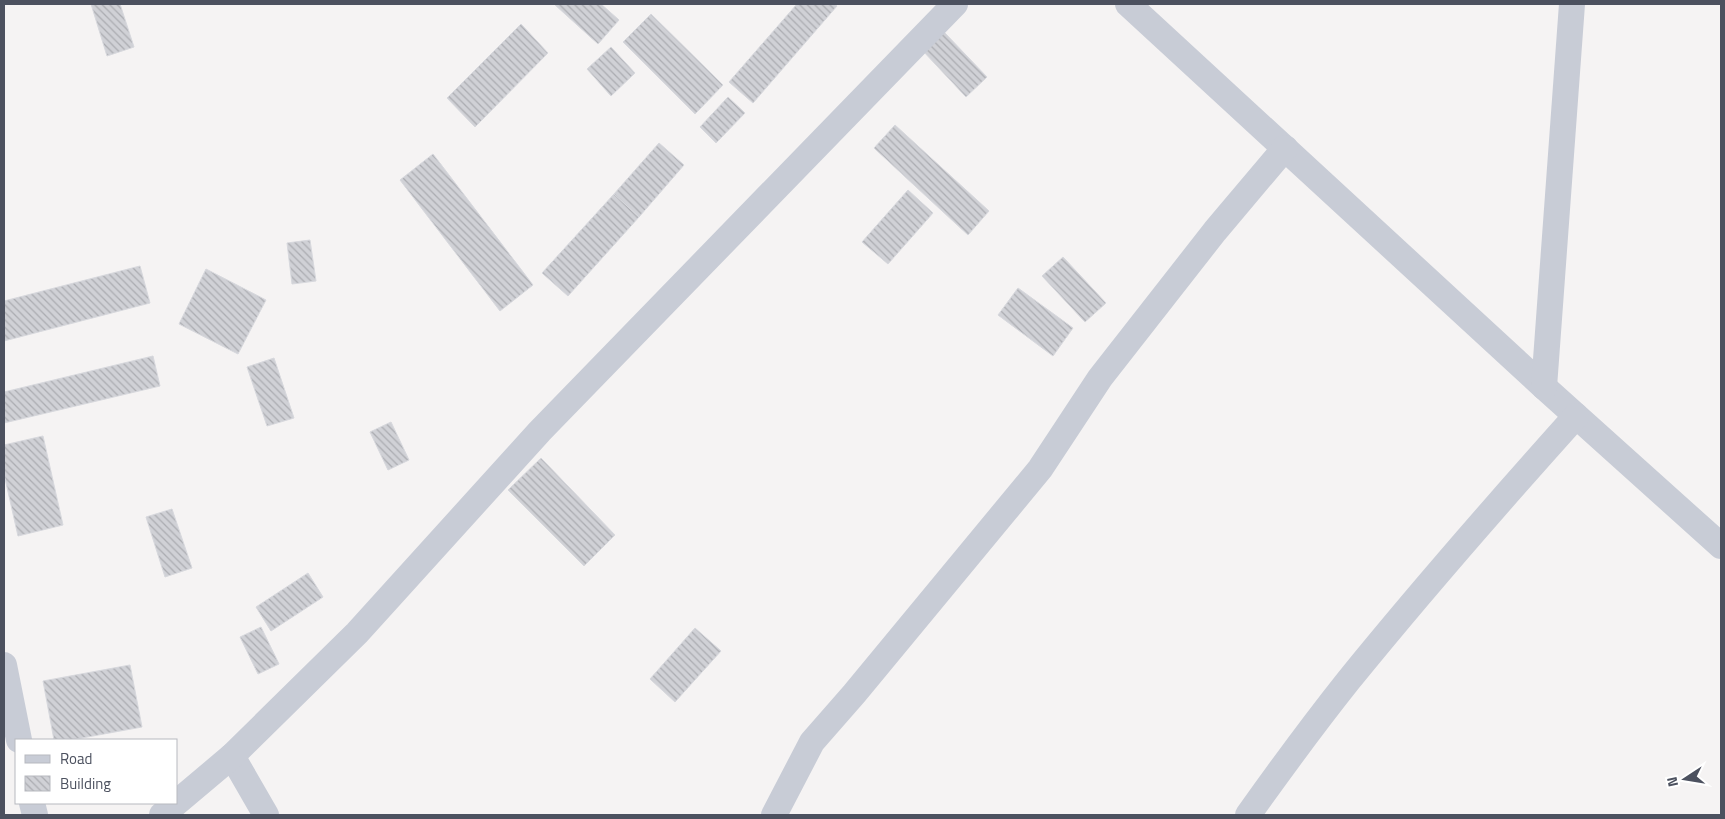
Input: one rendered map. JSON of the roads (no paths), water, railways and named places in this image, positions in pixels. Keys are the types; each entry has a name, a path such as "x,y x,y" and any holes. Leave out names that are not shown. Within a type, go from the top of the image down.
{"street":[{"path":"178,802 232,756 357,633 540,430 955,4"},
{"path":"1128,4 1544,387 1721,546"},
{"path":"1544,387 1572,4"},
{"path":"774,815 812,742 1040,469 1100,378 1215,231 1285,148"},
{"path":"1248,815 1348,682 1482,521 1576,416"},
{"path":"4,665 19,739"},
{"path":"232,756 266,815"},
{"path":"162,815 175,804"}]}
